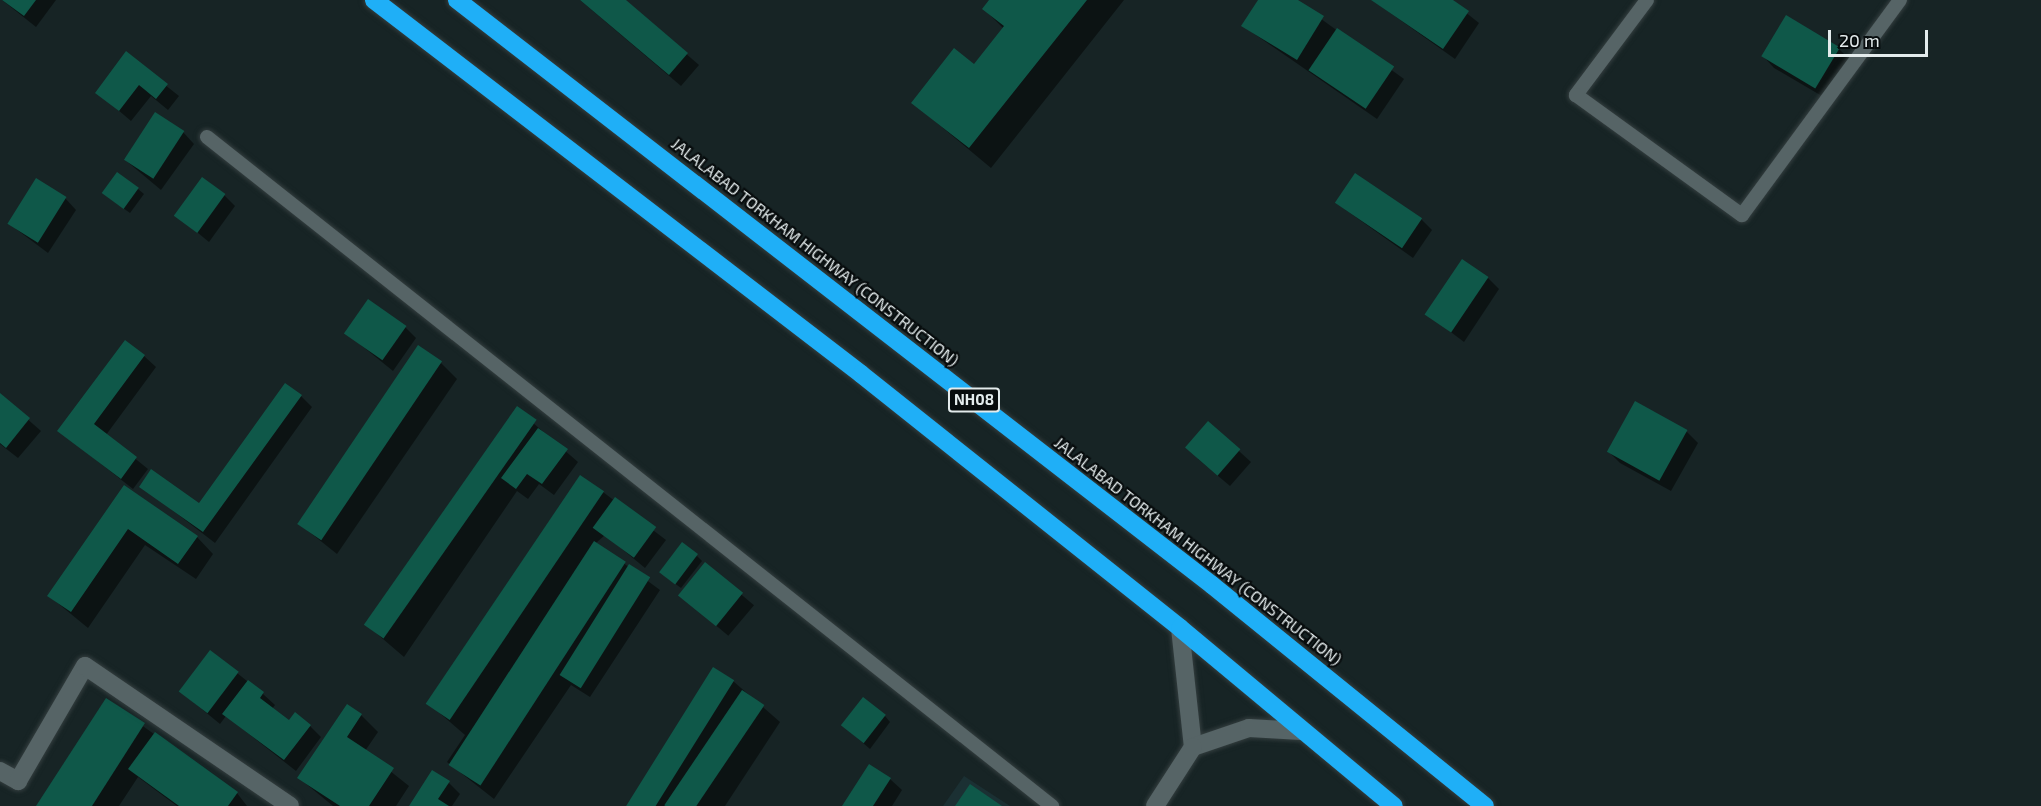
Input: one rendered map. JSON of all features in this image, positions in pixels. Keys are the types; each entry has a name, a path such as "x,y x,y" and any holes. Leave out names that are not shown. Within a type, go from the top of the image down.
{"highway":[{"name":"NH08","path":"374,0 861,374 1180,628 1301,731 1394,806"},
{"name":"JALALABAD TORKHAM HIGHWAY (CONSTRUCTION)","path":"457,0 1212,585 1485,806"}],"street":[{"path":"1155,806 1192,747 1180,628"},
{"path":"0,771 18,781 85,666 290,806"},
{"path":"1192,747 1249,728 1301,731"}],"lane":[{"path":"1647,0 1576,95 1742,215 1900,0"},
{"path":"207,137 1052,806"}],"shaded area":[{"path":"964,776 1010,806 943,806"}],"building":[{"path":"2,0 36,0 24,16"},
{"path":"580,0 626,0 688,53 669,75"},
{"path":"989,0 1087,0 969,148 911,103 954,48 974,64 1004,26 982,9"},
{"path":"1258,0 1298,0 1324,16 1297,60 1241,26"},
{"path":"1371,0 1453,0 1469,11 1443,49"},
{"path":"1786,15 1840,47 1815,89 1761,56"},
{"path":"1337,28 1394,67 1366,109 1308,70"},
{"path":"126,51 168,84 156,99 139,85 119,111 95,93"},
{"path":"155,112 184,131 153,179 124,160"},
{"path":"117,172 139,188 124,209 102,193"},
{"path":"1355,173 1422,218 1402,248 1335,203"},
{"path":"202,177 225,194 197,233 174,216"},
{"path":"36,178 67,197 38,243 7,224"},
{"path":"1462,259 1489,277 1451,332 1425,315"},
{"path":"368,299 407,326 382,360 344,333"},
{"path":"125,340 145,355 94,424 137,457 121,479 57,431"},
{"path":"418,345 442,361 321,540 297,524"},
{"path":"285,383 302,395 203,532 139,487 151,469 199,503"},
{"path":"0,393 30,418 6,448 0,443"},
{"path":"1635,401 1687,430 1659,481 1607,452"},
{"path":"517,406 537,420 384,638 364,625"},
{"path":"1208,421 1240,449 1217,476 1185,447"},
{"path":"538,428 568,449 542,484 527,474 516,489 501,478"},
{"path":"580,475 604,491 450,720 426,704"},
{"path":"124,485 198,536 178,564 128,529 71,612 47,596"},
{"path":"615,497 656,527 634,558 593,528"},
{"path":"594,541 626,562 480,786 449,765"},
{"path":"682,542 698,554 675,584 659,572"},
{"path":"705,562 743,593 716,626 678,595"},
{"path":"629,564 650,577 581,688 560,675"},
{"path":"210,650 239,672 207,713 179,692"},
{"path":"713,667 734,680 656,806 626,806"},
{"path":"248,680 264,692 260,698 289,720 295,712 311,725 284,760 222,714"},
{"path":"742,690 764,705 696,806 664,805"},
{"path":"863,697 886,715 864,743 841,725"},
{"path":"106,698 145,723 92,806 36,806"},
{"path":"347,704 362,714 347,737 394,768 369,806 340,806 297,778"},
{"path":"155,732 238,792 228,806 179,806 128,769"},
{"path":"869,764 891,778 873,806 842,806"},
{"path":"432,770 450,781 438,799 449,806 409,806"},
{"path":"970,784 1002,806 955,806"}]}
